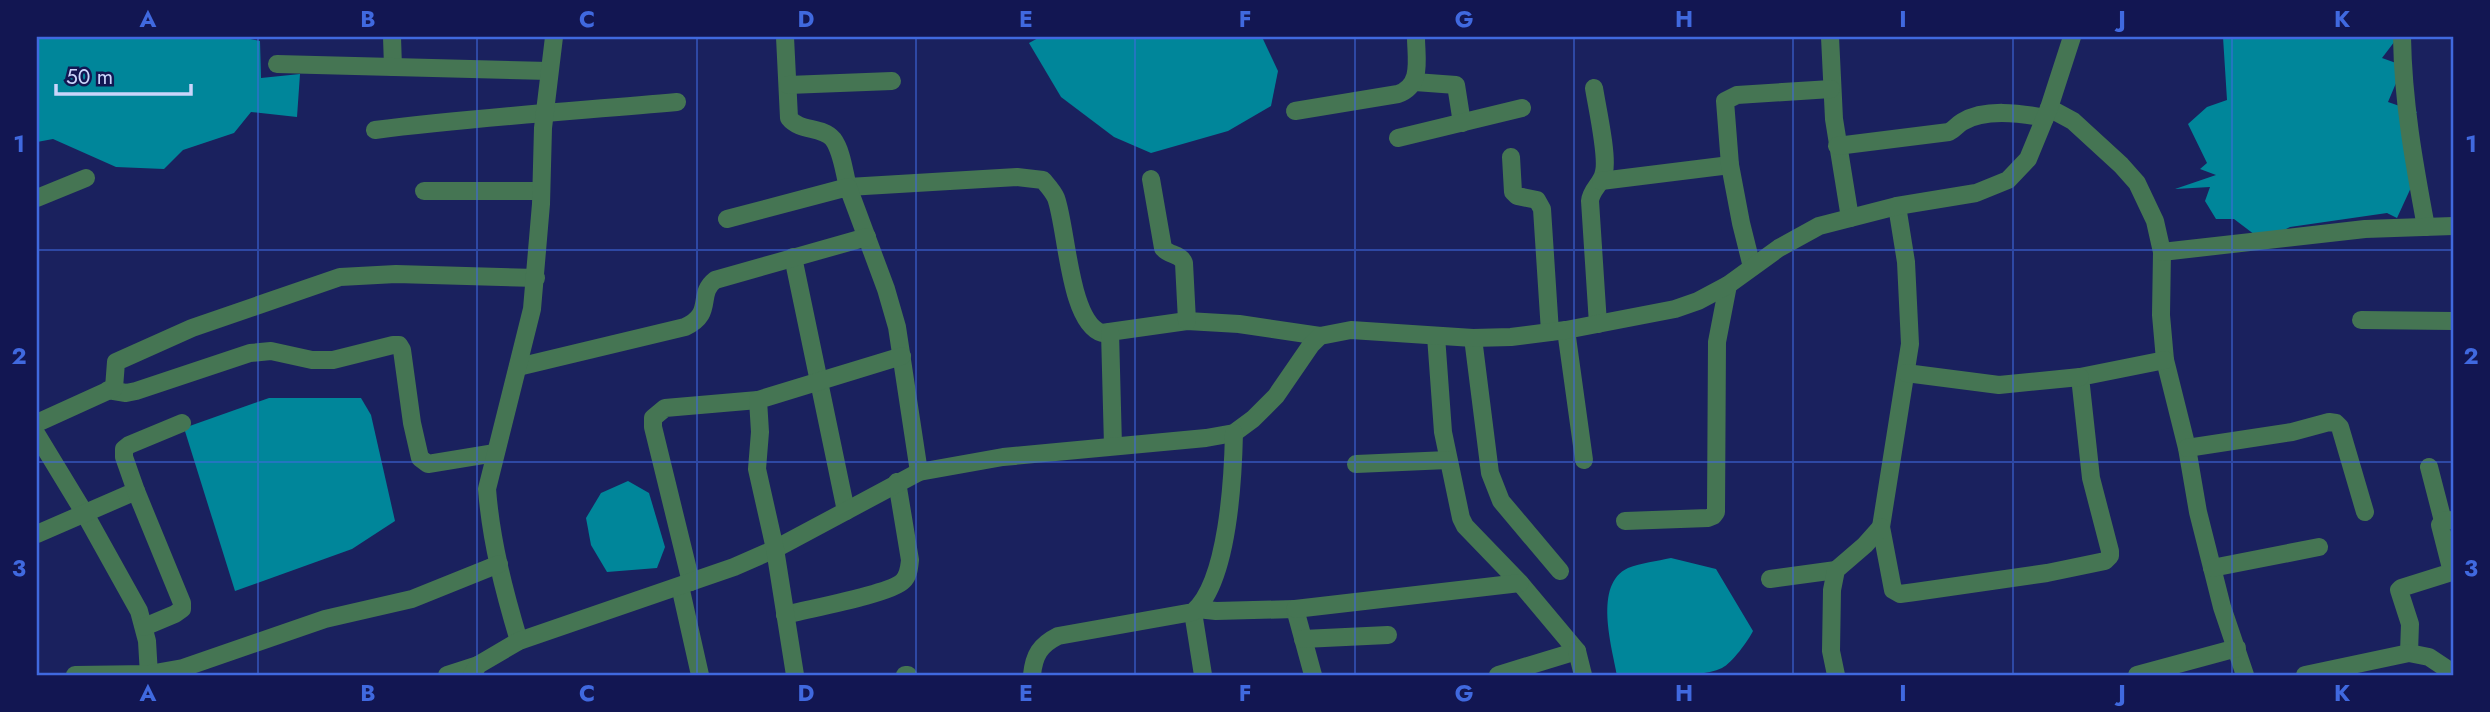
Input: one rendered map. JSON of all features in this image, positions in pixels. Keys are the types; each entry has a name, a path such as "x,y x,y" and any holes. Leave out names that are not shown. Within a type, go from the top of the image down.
{"street":[{"path":"392,37 393,67"},
{"path":"519,641 499,564 489,516 487,489 529,326 536,278 544,114 554,37"},
{"path":"785,37 789,118 798,126 825,133 834,140 848,187 886,289 897,327 919,472"},
{"path":"1295,111 1398,94 1408,90 1415,82 1416,37"},
{"path":"1830,37 1831,89 1837,146 1850,218"},
{"path":"727,219 848,187 1017,177 1043,180 1056,198 1070,270 1082,313 1094,331 1102,333 1187,321 1239,324 1320,337 1351,330 1474,338 1558,331 1675,309 1698,301 1728,285 1805,232 1897,206 1976,193 2008,180 2028,159 2047,113 2072,37"},
{"path":"2402,37 2403,81 2410,140 2426,227"},
{"path":"277,64 549,71"},
{"path":"788,85 892,81"},
{"path":"1415,82 1456,85 1462,123"},
{"path":"1594,88 1604,160 1601,181 1591,193 1590,201 1598,324"},
{"path":"1752,267 1730,165 1725,101 1730,97 1831,89"},
{"path":"375,130 466,118 677,102"},
{"path":"1398,138 1522,108"},
{"path":"1837,146 1949,132 1971,118 2006,112 2047,113 2073,121 2103,147 2137,183 2155,221 2161,252 2161,315 2165,360 2187,448 2198,512 2245,675"},
{"path":"1511,157 1513,192 1517,196 1537,200 1542,209 1558,331 1584,460"},
{"path":"1601,181 1730,165"},
{"path":"37,198 86,178"},
{"path":"1151,179 1163,248 1179,256 1184,263 1187,321"},
{"path":"424,191 541,191"},
{"path":"1897,206 1906,262 1910,344 1881,527 1889,581 1893,590 1900,594 2047,573 2105,561 2110,556 2091,478 2080,377"},
{"path":"2161,252 2365,229 2453,226"},
{"path":"518,367 685,327 701,317 707,289 715,280 867,237"},
{"path":"793,257 846,511"},
{"path":"37,423 108,390 116,383 116,362 128,355 192,328 340,277 396,274 536,278"},
{"path":"1625,521 1708,518 1716,512 1717,342 1728,285"},
{"path":"2361,320 2453,321"},
{"path":"1110,332 1113,446"},
{"path":"1436,336 1443,432 1458,509 1465,526 1520,583 1577,651 1583,675"},
{"path":"447,675 475,670 519,641 685,584 775,549 919,472 1003,457 1234,433 1254,419 1276,396 1311,345 1320,337"},
{"path":"1474,338 1490,473 1496,491 1501,501 1560,572"},
{"path":"108,390 117,393 136,391 250,353 271,351 312,360 332,360 398,345 402,350 412,423 420,458 428,464 495,453"},
{"path":"701,675 653,418 658,411 665,408 758,400 902,356"},
{"path":"1906,373 1999,385 2080,377 2165,360"},
{"path":"758,400 760,432 757,469 775,549 795,675"},
{"path":"2187,448 2292,432 2329,422 2336,423 2340,427 2365,512"},
{"path":"144,627 182,609 136,491 124,457 124,449 182,423"},
{"path":"1195,610 1202,604 1212,583 1228,521 1233,486 1234,433"},
{"path":"37,435 127,587 144,627 149,675"},
{"path":"1356,464 1448,460"},
{"path":"2409,653 2410,624 2399,590 2452,572 2440,525 2448,521 2429,467"},
{"path":"785,615 875,593 903,581 909,571 910,560 897,482"},
{"path":"37,534 136,491"},
{"path":"1770,579 1836,570 1881,527"},
{"path":"2212,568 2319,547"},
{"path":"75,675 149,675 194,665 325,619 412,599 499,564"},
{"path":"1836,570 1832,590 1831,651 1836,675"},
{"path":"1032,675 1036,654 1045,643 1058,636 1195,610 1295,609 1520,583"},
{"path":"1295,609 1312,675"},
{"path":"1195,610 1203,675"},
{"path":"1303,639 1388,635"},
{"path":"2137,675 2237,648"},
{"path":"1498,675 1577,651"},
{"path":"2305,675 2409,653 2429,657 2453,673"}],"shaded area":[{"path":"37,37 241,37 260,41 261,78 300,74 297,117 251,112 234,133 183,150 164,169 116,167 53,139 37,142"},
{"path":"1040,37 1262,37 1278,71 1271,106 1228,131 1151,153 1114,137 1061,97 1029,43"},
{"path":"2223,37 2398,37 2382,58 2396,63 2399,76 2388,102 2417,112 2401,129 2414,181 2397,218 2387,213 2290,227 2263,241 2234,219 2216,219 2205,201 2210,187 2175,189 2216,175 2200,169 2207,163 2188,124 2207,107 2227,100"},
{"path":"269,398 361,398 371,415 395,521 352,549 235,591 184,428"},
{"path":"628,481 649,493 665,547 657,568 607,572 591,545 586,518 601,493"},
{"path":"1671,558 1716,569 1753,631 1744,646 1722,668 1699,674 1671,676 1617,675 1609,633 1608,602 1611,588 1617,576 1628,568"}]}
